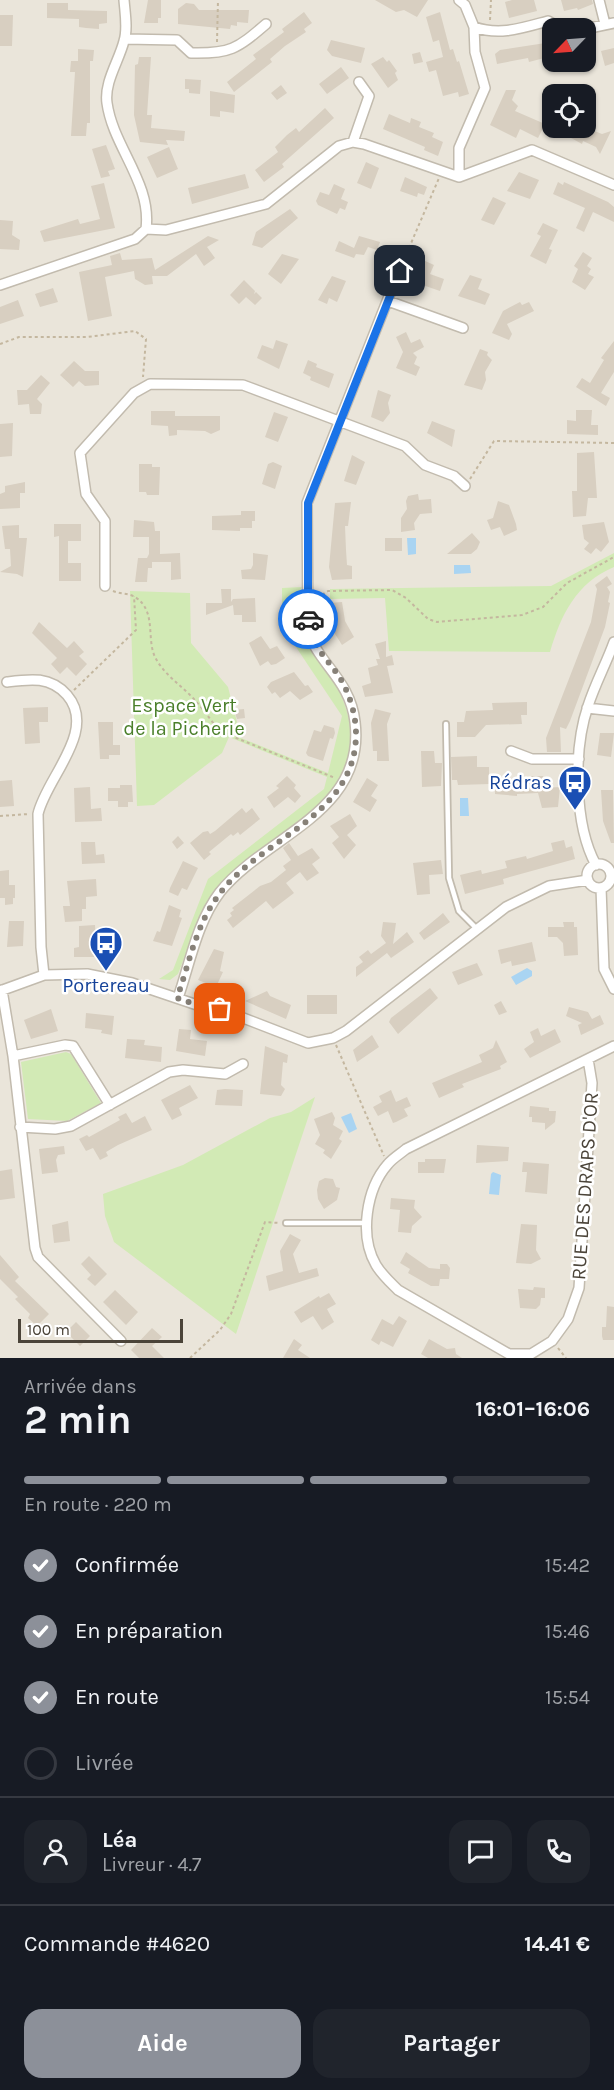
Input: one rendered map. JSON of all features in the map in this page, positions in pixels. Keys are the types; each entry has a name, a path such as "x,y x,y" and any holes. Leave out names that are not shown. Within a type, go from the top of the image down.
{"street":[{"path":"124,0 125,39 108,84 106,102 135,173 148,216 146,230"},
{"path":"459,0 465,5 474,27 475,52 485,88 459,148 459,177"},
{"path":"599,0 610,23"},
{"path":"474,27 488,32 505,32 542,23"},
{"path":"125,39 177,40 191,53 217,53 240,47 266,24"},
{"path":"353,142 369,96 359,82"},
{"path":"0,285 135,239 146,230 166,230 266,204 339,146 353,142 459,177 532,150 614,185"},
{"path":"177,998 201,925 218,895 248,867 324,808 344,781 355,748 353,707 340,679 310,638 307,584 308,503 405,256"},
{"path":"388,301 463,328"},
{"path":"105,586 105,521 86,494 80,453 134,393 150,384 243,385 405,446 425,465 453,476 465,486"},
{"path":"596,865 583,828 579,759 587,708 614,642"},
{"path":"7,682 41,679 52,683 68,696 75,710 75,734 41,802 38,814 40,947 44,975"},
{"path":"587,708 614,711"},
{"path":"511,751 532,759 579,759"},
{"path":"596,865 607,867 612,874 610,882 601,888 594,887 588,880 590,869 596,865"},
{"path":"121,1341 38,1257 20,1127 13,1056 1,991 44,975 87,974 132,983 203,1007 220,1009 308,1042 333,1038 476,928 525,896 549,886 588,880"},
{"path":"601,888 603,969 614,989"},
{"path":"13,1056 65,1045 73,1046 110,1105"},
{"name":"RUE DES DRAPS D'OR","path":"588,1059 592,1083 579,1288 568,1319 552,1341 531,1354 508,1353 398,1290 375,1264 367,1223 371,1191 388,1164 406,1149 614,1046"},
{"path":"20,1127 66,1127 170,1072 183,1070 225,1074 243,1064"}],"lane":[{"path":"446,724 449,878 459,911 476,928"},
{"path":"286,1223 367,1223"}],"path":[{"path":"217,53 218,0"},
{"path":"488,32 491,0"},
{"path":"405,256 420,227 441,171"},
{"path":"0,344 19,337 87,337 135,331 146,339 142,371 146,386"},
{"path":"465,486 494,441 614,443"},
{"path":"308,605 328,591 392,590 406,598 428,619 437,622 503,618 522,615 543,607 567,583 614,557"},
{"path":"105,586 116,592 134,596 140,601 152,625 151,641 155,656 163,669 199,705 214,726 224,733 344,781"},
{"path":"68,696 136,630 134,596"},
{"path":"0,816 38,814"},
{"path":"333,1038 388,1164"},
{"path":"190,1358 220,1330 231,1314 265,1222 286,1223"}],"shaded area":[{"path":"0,0 614,0 614,1358 0,1358"}],"green space":[{"path":"614,553 614,567 590,582 572,602 559,625 550,652 389,651 385,598 330,599 330,589 551,586"},
{"name":"Espace Vert de la Picherie","path":"302,587 291,608 305,636 337,687 348,716 350,746 343,772 328,794 309,814 240,866 213,893 201,915 178,974 170,980 159,979 173,970 208,879 324,789 327,777 229,737 222,753 154,805 137,806 130,591 190,593 191,643 228,687 237,722 231,734 328,773 342,716 282,626 282,588"},
{"path":"66,1052 71,1054 101,1103 67,1121 28,1119 21,1062"},
{"path":"315,1097 236,1334 114,1242 105,1216 103,1194 183,1165 270,1118 291,1112"}],"water":[{"path":"407,538 416,538 416,554 408,555"},
{"path":"454,565 470,565 471,573 454,574"},
{"path":"460,798 468,798 469,816 460,816"},
{"path":"527,968 532,971 532,976 516,985 511,977"},
{"path":"351,1113 357,1129 349,1133 341,1117"},
{"path":"493,1172 501,1175 499,1195 489,1194"}],"building":[{"path":"148,0 161,0 161,18 158,18 158,23 144,23"},
{"path":"375,0 428,0 417,17 404,10 396,12"},
{"path":"534,0 537,11 509,18 505,2"},
{"path":"561,0 592,0 593,4 578,10 577,8 564,11"},
{"path":"47,3 68,3 68,10 107,11 107,23 99,24 99,29 86,28 79,27 79,19 47,18"},
{"path":"186,3 194,4 199,10 249,10 248,23 237,22 237,26 231,25 230,29 178,24 178,9"},
{"path":"304,12 312,23 304,29 306,32 285,46 270,59 272,62 234,92 227,82 256,59 253,55 284,32 282,29"},
{"path":"440,12 450,50 453,49 457,62 459,61 469,94 459,97 458,92 443,96 436,70 429,72 426,62 443,57 439,40 433,42 426,17"},
{"path":"0,15 13,15 12,46 0,46"},
{"path":"331,40 365,48 361,63 332,56 327,50"},
{"path":"542,44 542,59 529,62 528,58 497,64 495,54 500,50"},
{"path":"614,48 614,63 605,66 601,51"},
{"path":"78,49 94,50 93,61 90,61 90,123 87,123 86,136 71,136 75,72 70,72 71,61 78,61"},
{"path":"420,52 423,62 414,64 412,54"},
{"path":"139,57 151,57 147,115 152,115 151,128 185,131 184,141 166,140 168,145 140,142 134,115 135,65 138,64"},
{"path":"383,57 387,62 389,60 397,71 395,73 398,80 388,88 371,64"},
{"path":"341,67 349,78 327,94 319,84"},
{"path":"185,79 201,80 200,94 189,93 189,89 185,89"},
{"path":"281,85 287,93 277,100 271,93"},
{"path":"506,90 516,90 512,100 518,106 515,111 542,123 542,130 538,138 520,129 516,138 490,125"},
{"path":"210,91 235,95 234,113 220,111 220,117 210,116"},
{"path":"325,108 334,118 282,164 284,167 264,182 255,170 278,152 275,147 287,135 296,128 299,132"},
{"path":"389,114 410,123 411,118 421,122 419,127 434,133 432,137 443,142 438,156 424,150 425,147 383,129"},
{"path":"611,131 600,154 596,147 583,141 582,144 571,138 596,138 596,132 602,134"},
{"path":"106,145 115,169 108,171 110,176 101,178 92,149"},
{"path":"169,147 178,169 157,178 147,157"},
{"path":"366,162 379,168 371,189 357,183"},
{"path":"519,172 539,180 530,199 507,191"},
{"path":"245,174 249,188 192,204 188,188"},
{"path":"405,177 427,187 424,195 418,193 417,197 400,191"},
{"path":"558,182 563,185 564,182 608,202 614,207 614,222 593,212 584,232 576,228 585,208 553,194"},
{"path":"104,183 115,228 44,242 40,231 78,219 80,224 100,219 91,186"},
{"path":"334,184 345,189 341,199 348,202 345,210 340,208 337,214 318,205 316,201 320,192 329,195"},
{"path":"493,197 506,203 494,225 481,220"},
{"path":"290,209 298,218 262,248 252,245 256,232"},
{"path":"0,220 13,221 12,235 20,240 19,250 0,249"},
{"path":"543,223 558,230 549,249 552,250 546,264 530,256 541,236 537,234"},
{"path":"208,236 219,240 207,247 215,258 204,266 196,254 167,276 152,276 153,284 145,285 135,279 134,271 105,277 112,316 88,321 79,272 112,265 110,256 120,253 122,260 152,258 155,270"},
{"path":"359,236 380,242 377,250 368,247 364,255 356,254 354,258 335,251 339,241 354,248"},
{"path":"583,252 592,258 587,266 591,269 588,274 594,277 585,290 572,282 578,269 574,266"},
{"path":"282,254 299,259 281,284 268,274"},
{"path":"423,260 434,265 430,274 444,279 440,291 411,281"},
{"path":"470,275 482,279 478,289 490,294 485,305 458,296"},
{"path":"332,276 346,281 337,302 329,298 327,304 318,300"},
{"path":"244,280 255,291 254,294 256,292 262,298 255,305 246,297 239,304 230,295"},
{"path":"53,288 58,302 40,307 35,294"},
{"path":"18,300 24,316 0,324 0,307"},
{"path":"520,302 522,305 529,302 534,311 507,324 512,334 509,340 492,333 503,311"},
{"path":"406,332 411,343 420,339 424,347 413,353 417,357 414,364 420,367 416,376 396,368 403,352 396,337"},
{"path":"276,340 288,344 279,369 257,358 262,345 273,349"},
{"path":"614,341 614,372 601,393 610,398 606,406 576,387 582,378 590,383 604,360 601,358"},
{"path":"480,349 488,352 487,355 492,360 485,372 486,380 482,390 464,385"},
{"path":"308,360 317,364 316,367 334,374 329,388 310,380 311,377 303,373"},
{"path":"74,361 85,371 99,371 99,385 85,386 79,381 73,387 60,375"},
{"path":"41,375 50,383 37,399 42,404 41,414 30,414 29,404 18,405 17,390 27,390"},
{"path":"378,390 391,395 388,403 390,413 383,422 371,417"},
{"path":"576,410 592,410 591,425 598,425 598,435 567,434 567,420 576,421"},
{"path":"151,411 175,411 175,416 220,416 220,430 211,434 205,431 177,430 177,435 169,436 168,426 151,425"},
{"path":"274,412 288,417 278,442 265,437"},
{"path":"432,421 455,430 452,447 427,433"},
{"path":"13,423 12,456 0,457 0,424"},
{"path":"594,452 597,498 588,498 586,516 573,517 572,491 577,491 577,453"},
{"path":"352,455 365,462 356,485 344,481"},
{"path":"273,462 282,466 275,489 262,484 268,464"},
{"path":"139,464 152,464 152,467 160,467 159,495 139,492"},
{"path":"25,482 25,493 20,493 20,508 0,509 0,494 5,492 5,486"},
{"path":"418,494 419,500 431,499 432,513 420,514 414,523 415,530 401,532 401,518 407,509 408,496"},
{"path":"498,501 509,505 516,524 517,530 504,536 500,527 491,530 487,520 493,518"},
{"path":"351,502 348,526 345,526 347,565 352,566 352,579 332,580 329,567 335,503"},
{"path":"241,511 255,511 252,528 240,528 240,531 212,530 212,516 241,515"},
{"path":"134,520 154,522 155,531 160,531 160,554 180,553 181,579 171,580 171,562 152,562 152,568 148,568 147,582 135,582 138,558 147,558 149,554 149,537 133,537"},
{"path":"604,522 609,542 601,552 596,548 591,554 584,549 589,543 584,539 582,525"},
{"path":"54,524 81,524 81,541 68,541 68,563 81,563 81,581 59,581 59,536 54,537"},
{"path":"19,525 19,538 27,538 23,577 0,572 11,566 10,549 5,549 2,526"},
{"path":"472,533 480,542 477,549 471,554 447,554"},
{"path":"385,538 402,538 402,551 385,551"},
{"path":"253,553 268,555 265,580 242,579 241,570 251,569 253,565"},
{"path":"607,576 612,584 607,587 610,592 608,602 610,603 605,627 570,721 566,729 560,727 561,752 547,752 546,738 591,622 597,589 595,585"},
{"path":"221,589 231,589 231,602 233,599 255,598 256,622 242,622 242,615 234,615 233,605 206,615 206,603 222,603"},
{"path":"342,602 345,621 354,637 342,645 330,626 329,603"},
{"path":"39,622 67,648 74,641 84,652 79,656 87,664 76,676 67,667 60,674 51,664 57,658 32,633"},
{"path":"261,636 270,649 277,646 285,658 276,664 271,665 268,661 260,666 249,643"},
{"path":"386,641 386,657 392,655 394,665 387,666 393,693 365,697 362,686 371,683 368,668 378,665 376,659 380,659 375,644"},
{"path":"294,672 313,692 300,700 290,691 280,698 275,692 272,694 267,687 271,682"},
{"path":"527,702 527,715 521,715 522,724 486,725 475,737 457,737 457,722 464,722 466,711 493,710 492,703"},
{"path":"48,707 48,722 39,722 40,743 25,744 23,708"},
{"path":"244,709 245,718 237,719 234,710"},
{"path":"375,709 391,713 387,724 389,761 377,761 377,751 373,751 371,723"},
{"path":"98,722 113,722 113,745 120,745 120,755 109,755 109,759 100,759"},
{"path":"324,725 334,728 335,733 333,739 330,738 323,761 308,756 306,753 314,730 321,732"},
{"path":"600,733 614,733 611,757 597,755"},
{"path":"421,751 434,751 435,763 442,763 441,786 422,787"},
{"path":"477,756 477,767 489,767 489,784 458,785 457,780 452,780 451,757"},
{"path":"287,776 296,785 294,788 301,796 295,803 288,797 274,808 267,797 279,788 276,786"},
{"path":"531,776 543,776 543,788 560,787 558,807 542,808 538,793 517,794 517,796 495,794 495,779 531,780"},
{"path":"367,778 378,785 371,796 377,800 370,812 353,802"},
{"path":"12,780 14,806 0,807 0,781"},
{"path":"120,785 132,785 133,802 128,802 128,807 118,807 118,801 108,801 108,788 120,788"},
{"path":"90,787 91,809 101,808 102,821 75,822 74,788"},
{"path":"601,790 613,790 614,843 611,843 603,821"},
{"path":"242,808 246,813 252,808 260,819 240,835 238,832 233,836 231,834 209,852 211,854 204,860 190,843 203,832 208,831 210,834 215,831"},
{"path":"350,814 357,826 347,835 356,845 344,859 332,843 339,837 330,826"},
{"path":"178,836 184,843 177,849 172,842"},
{"path":"564,840 566,848 572,846 575,859 503,879 504,884 465,894 460,875 481,870 482,874 507,868 505,861 526,856 527,859 553,851 551,843"},
{"path":"81,842 95,842 96,855 104,854 105,863 82,864"},
{"path":"289,843 298,856 312,848 320,858 312,864 319,873 307,881 300,872 286,883 294,893 273,909 266,901 233,928 227,920 232,916 230,913 234,910 232,908 260,886 271,882 286,870 283,866 291,860 283,848"},
{"path":"441,860 443,874 429,875 430,894 417,895 413,863"},
{"path":"183,861 198,868 187,890 182,888 178,896 169,892"},
{"path":"9,870 9,885 15,885 15,898 13,898 13,904 5,905 5,898 0,898 0,871"},
{"path":"96,879 97,896 86,897 86,909 82,909 82,921 65,922 63,906 70,906 67,881"},
{"path":"169,905 181,910 179,917 182,918 172,946 153,941 157,931 160,932"},
{"path":"443,913 450,922 424,940 419,933"},
{"path":"9,921 24,921 23,946 7,947"},
{"path":"383,922 396,923 393,944 407,932 414,942 391,958 387,953 356,977 356,967 363,962 359,957 368,950 371,954 386,943 381,936"},
{"path":"563,922 574,922 574,927 577,927 578,955 564,956 563,943 557,937 548,937 548,927 564,927"},
{"path":"95,925 97,957 74,957 74,948 79,947 79,926"},
{"path":"532,942 536,961 512,966 511,961 501,964 498,950"},
{"path":"214,949 224,952 220,971 223,972 216,987 198,980"},
{"path":"477,963 483,975 458,985 452,972"},
{"path":"430,988 438,998 398,1034 389,1022 391,1018"},
{"path":"267,991 270,996 291,1005 286,1019 245,1001"},
{"path":"307,995 337,995 337,1014 307,1014"},
{"path":"501,1001 507,1012 499,1015 494,1005"},
{"path":"569,1007 588,1012 592,1019 600,1015 604,1024 581,1035 578,1025 582,1023 566,1016"},
{"path":"51,1009 58,1031 31,1039 24,1020"},
{"path":"86,1013 114,1016 112,1035 101,1033 102,1030 85,1028"},
{"path":"538,1028 541,1036 555,1029 561,1042 530,1058 524,1049 534,1042 530,1032"},
{"path":"179,1029 191,1030 190,1039 207,1041 205,1056 176,1051"},
{"path":"372,1035 379,1047 357,1062 353,1050"},
{"path":"127,1039 145,1040 144,1045 162,1047 161,1062 125,1058"},
{"path":"496,1040 507,1062 500,1066 501,1069 462,1084 464,1087 439,1098 432,1083 482,1062 479,1055 493,1048"},
{"path":"265,1046 288,1055 287,1063 283,1062 281,1085 285,1089 281,1096 260,1094"},
{"path":"190,1085 198,1098 179,1108 182,1115 172,1120 161,1100"},
{"path":"217,1090 243,1090 242,1106 215,1105"},
{"path":"391,1090 396,1102 407,1097 411,1106 404,1109 408,1116 393,1123 388,1111 378,1116 373,1107 382,1102 379,1096"},
{"path":"530,1106 556,1111 555,1122 545,1130 545,1123 532,1122 532,1117 529,1117"},
{"path":"332,1112 335,1118 333,1125 343,1131 339,1139 342,1141 331,1159 323,1153 325,1150 315,1144 320,1135 314,1119"},
{"path":"126,1113 132,1123 145,1116 152,1130 118,1145 106,1152 108,1156 100,1160 93,1148 86,1151 79,1139 87,1135 89,1137 120,1120 118,1117"},
{"path":"477,1145 509,1147 508,1161 476,1163"},
{"path":"64,1146 65,1154 58,1155 56,1160 58,1172 42,1174 39,1149"},
{"path":"425,1159 446,1159 444,1173 418,1173 418,1162 425,1162"},
{"path":"523,1162 549,1164 547,1194 525,1192 527,1172 522,1172"},
{"path":"12,1169 15,1198 0,1200 0,1171"},
{"path":"325,1178 333,1179 336,1187 340,1188 337,1200 324,1209 318,1199 317,1190 319,1181"},
{"path":"391,1198 415,1200 414,1208 422,1217 412,1226 411,1233 398,1232 400,1210 390,1209"},
{"path":"68,1221 70,1241 54,1243 52,1225"},
{"path":"521,1224 537,1225 536,1250 541,1259 531,1264 516,1263"},
{"path":"290,1234 301,1240 293,1254 299,1273 317,1268 319,1276 269,1291 266,1276 283,1271 280,1251"},
{"path":"406,1252 429,1268 440,1269 440,1264 447,1264 450,1268 449,1279 440,1279 439,1286 431,1286 408,1273 410,1269 400,1263"},
{"path":"0,1255 19,1277 15,1281 49,1314 37,1326 28,1318 30,1314 15,1299 18,1297 0,1279"},
{"path":"89,1256 107,1274 95,1286 87,1279 91,1275 81,1264"},
{"path":"534,1287 545,1288 545,1298 541,1298 540,1305 536,1309 520,1308 518,1289 533,1290"},
{"path":"115,1290 138,1312 126,1325 103,1302"},
{"path":"329,1293 336,1304 327,1309 334,1322 322,1330 313,1316 301,1323 294,1312 319,1296 320,1298"},
{"path":"607,1306 614,1307 614,1340 603,1340 602,1336 602,1327 606,1327"},
{"path":"399,1316 407,1321 393,1347 381,1341 379,1345 371,1340 382,1319 393,1325"},
{"path":"76,1322 90,1336 80,1346 66,1332"},
{"path":"152,1328 162,1337 152,1346 164,1358 139,1358 131,1350"},
{"path":"294,1339 302,1345 298,1350 310,1358 283,1358"},
{"path":"429,1339 447,1349 455,1348 456,1354 462,1358 428,1358 421,1354"}],"way so far":[{"path":"220,1009 203,1007 177,998 201,925 209,910 218,895 231,881 324,808 340,787 352,764 356,735 353,707 340,679 310,638 308,619"}],"place":[{"name":"Rédras","path":"575,811"},
{"name":"Portereau","path":"106,972"}],"route":[{"path":"308,619 308,503 400,271"}]}
